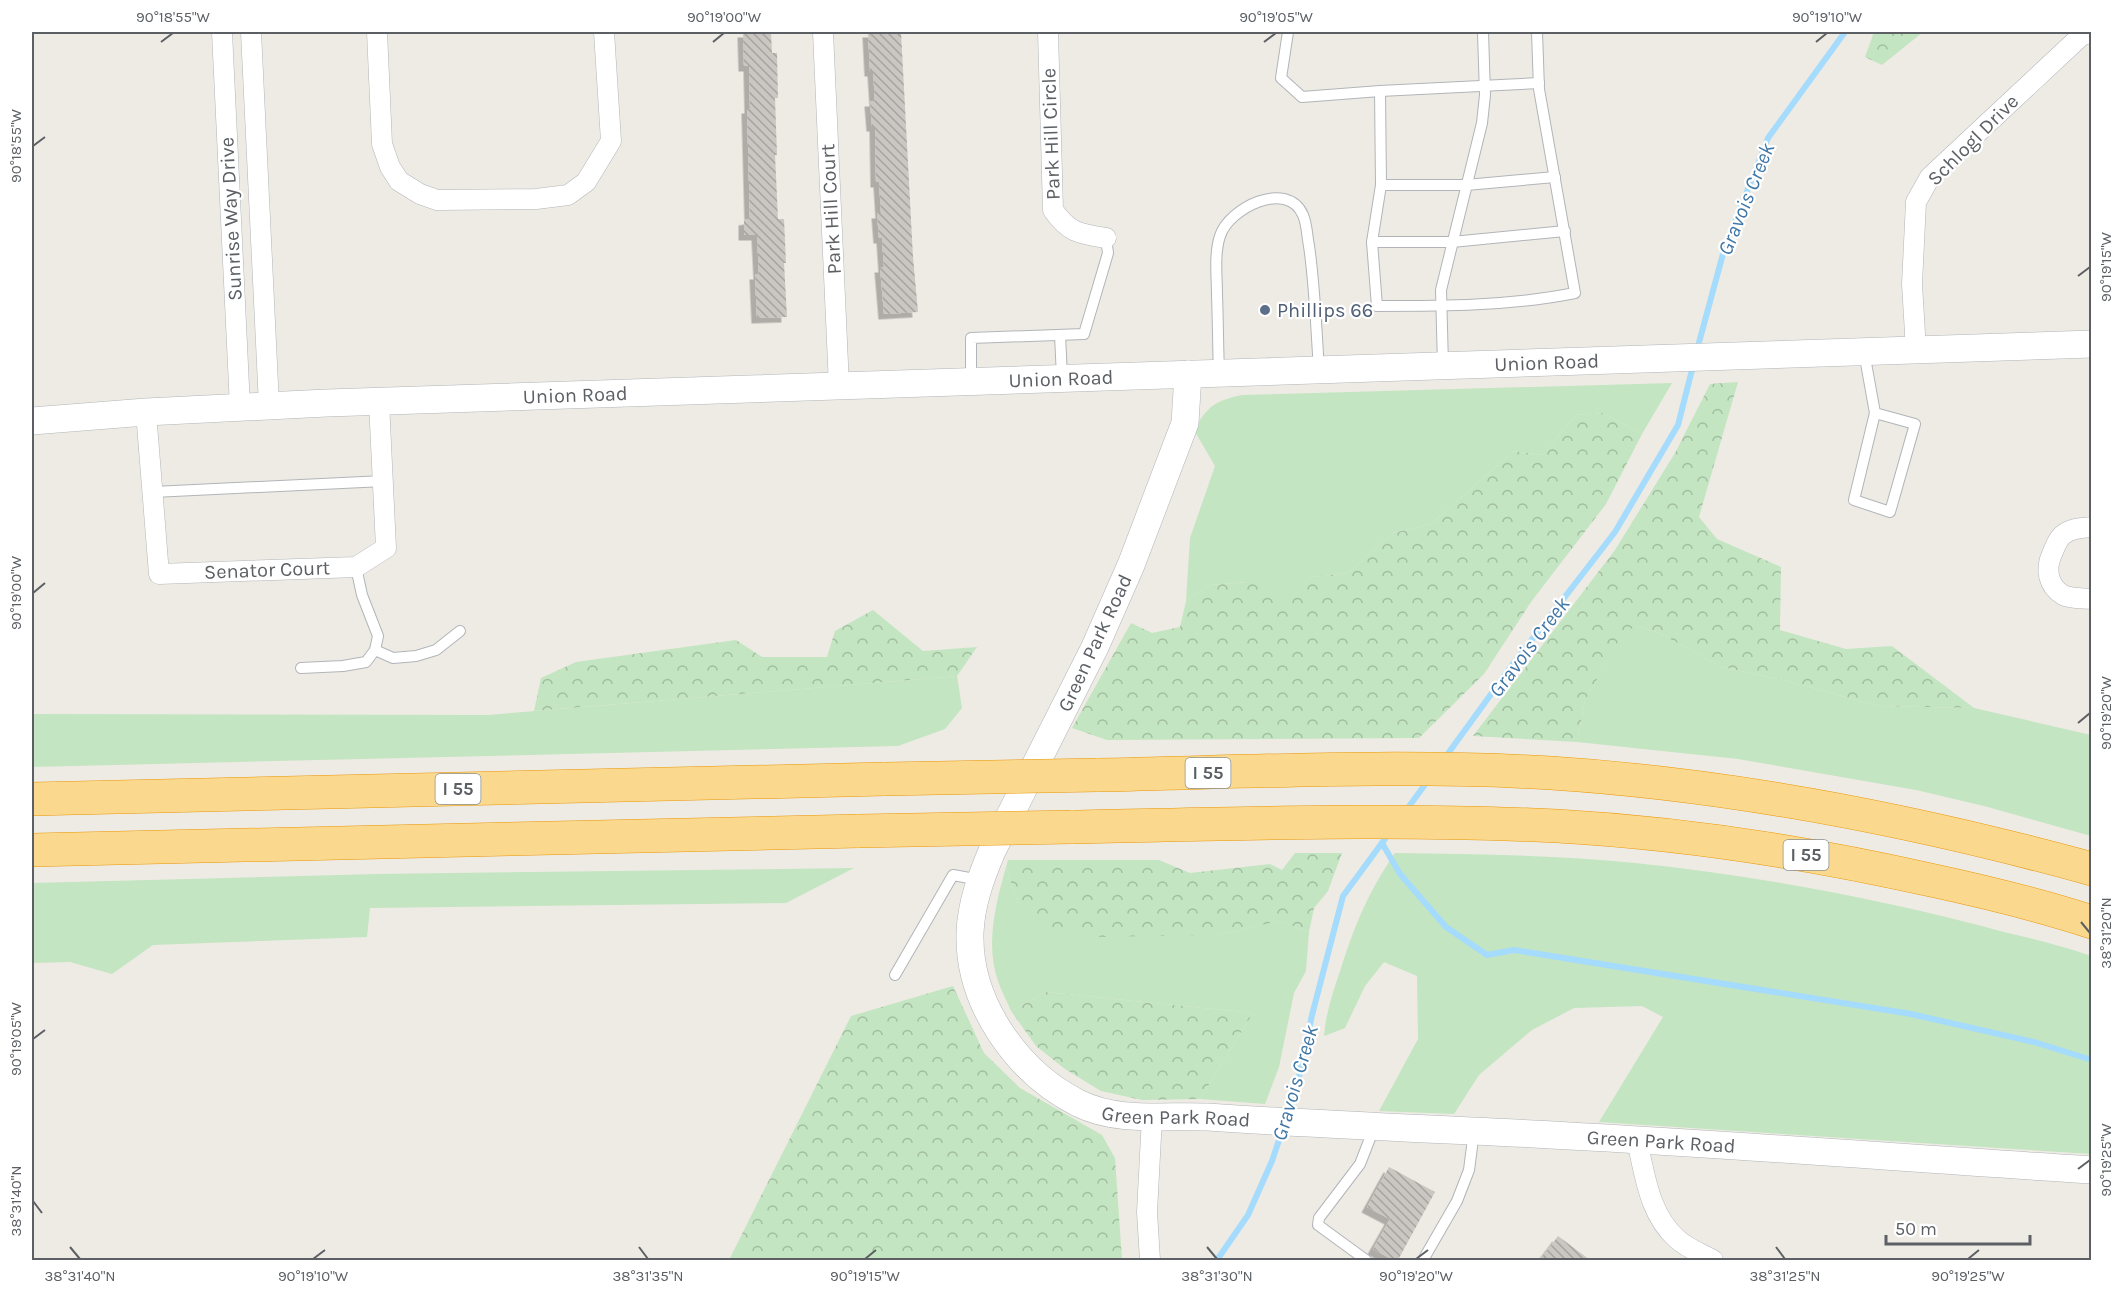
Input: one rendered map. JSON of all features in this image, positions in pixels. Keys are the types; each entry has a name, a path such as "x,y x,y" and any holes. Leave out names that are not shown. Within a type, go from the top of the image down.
{"highway":[{"name":"I 55","path":"32,799 1319,770 1477,770 1550,773 1689,786 1793,801 1897,820 2091,869"},
{"name":"I 55","path":"32,850 859,831 1448,822 1666,835 1772,849 1877,868 1980,891 2091,922"}],"main road":[{"name":"Union Road","path":"32,421 268,405 2091,344"},
{"name":"Green Park Road","path":"1188,374 1185,423 1131,565 1095,647 992,851 973,905 970,931 974,974 981,995 1009,1044 1031,1069 1075,1101 1093,1110 1112,1115 1203,1117 1312,1125 1474,1131 2091,1170"}],"street":[{"name":"Sunrise Way Drive","path":"222,32 240,407"},
{"name":"Sunrise Way Drive","path":"251,32 268,405"},
{"path":"377,32 382,144 390,167 399,181 420,194 437,200 536,199 568,195 586,182 611,141 604,32"},
{"name":"Park Hill Court","path":"823,32 839,386"},
{"name":"Park Hill Circle","path":"1048,32 1053,210 1063,225 1080,234 1106,238"},
{"name":"Schlogl Drive","path":"1916,350 1912,284 1916,202 1930,177 2082,35 2091,33"},
{"name":"Senator Court","path":"146,412 159,574 356,567 386,548 379,402"},
{"path":"2091,527 2071,530 2064,534 2049,560 2048,570 2055,588 2065,596 2091,599"},
{"path":"1150,1260 1147,1212 1152,1117"},
{"path":"1637,1141 1650,1198 1663,1223 1678,1240 1713,1260"}],"lane":[{"path":"1288,32 1281,78 1302,97 1539,83"},
{"path":"1443,366 1441,290 1482,123 1483,32"},
{"path":"1380,91 1381,185 1372,242 1377,306 1441,306 1537,301 1575,293 1539,83 1537,32"},
{"path":"1381,185 1466,184 1555,177"},
{"path":"1219,373 1217,274 1219,239 1223,229 1237,213 1264,200 1278,198 1286,198 1296,204 1304,216 1311,262 1319,369"},
{"path":"1372,242 1452,242 1564,231"},
{"path":"971,381 971,338 1084,334 1108,253 1106,238"},
{"path":"1060,335 1062,378"},
{"path":"1864,352 1875,414 1854,500 1890,512 1915,423 1875,414"},
{"path":"153,492 384,481"},
{"path":"301,668 343,666 366,662 375,650 378,636 362,595 356,567"},
{"path":"375,650 393,658 416,656 436,650 459,631"},
{"path":"895,975 953,875 980,880"},
{"path":"1366,1260 1318,1226 1319,1218 1360,1164 1374,1127"},
{"path":"1423,1260 1457,1201 1469,1170 1474,1131"}],"green space":[{"path":"1874,32 1923,32 1882,65 1865,57"},
{"path":"1738,382 1699,517 1717,539 1781,567 1780,630 1846,649 1892,646 1974,708 1878,706 1787,681 1722,667 1661,634 1640,626 1624,631 1585,701 1577,742 1473,736 1615,550 1675,453 1710,384"},
{"path":"1672,383 1642,434 1603,413 1576,415 1543,455 1514,451 1431,524 1393,533 1348,573 1311,577 1288,596 1246,582 1210,585 1186,601 1190,538 1215,466 1194,430 1203,415 1218,402 1242,395"},
{"path":"1603,413 1642,434 1606,504 1531,602 1484,674 1419,738 1107,740 1072,728 1131,623 1152,633 1180,627 1186,601 1210,585 1247,582 1288,595 1311,577 1348,573 1393,533 1431,524 1514,451 1543,455 1576,415"},
{"path":"873,610 923,651 977,647 957,676 534,711 541,678 576,662 736,640 762,657 827,657 835,631"},
{"path":"1640,626 1661,634 1722,667 1787,681 1878,706 1974,708 2091,735 2091,836 1984,806 1916,790 1738,759 1577,742 1585,701 1624,630"},
{"path":"957,676 962,708 945,729 898,746 32,767 32,714 488,715"},
{"path":"1295,853 1342,853 1328,891 1314,908 1309,932 1279,921 1219,935 1091,937 1042,926 1018,904 1006,867 1008,860 1159,860 1190,873 1270,864 1282,870"},
{"path":"1395,853 1575,858 1681,868 1867,899 2048,943 2091,956 2091,1154 1599,1122 1663,1017 1642,1006 1574,1008 1532,1030 1479,1075 1454,1114 1379,1111 1418,1039 1417,976 1384,962 1365,986 1345,1028 1324,1036 1331,1000 1353,935 1370,894"},
{"path":"1006,867 1018,904 1219,935 1279,921 1309,932 1306,971 1294,993 1279,1067 1265,1104 1200,1099 1253,1013 1046,992 1011,1011 998,981 992,953 993,924"},
{"path":"854,868 786,903 370,908 367,937 153,945 112,974 70,962 32,963 32,883 377,874"},
{"path":"953,986 984,1053 1020,1088 1102,1135 1115,1158 1122,1260 729,1260 851,1016"},
{"path":"1046,992 1253,1013 1200,1099 1142,1100 1101,1091 1065,1069 1036,1046 1011,1011"}],"building":[{"path":"743,32 771,32 772,53 777,53 778,98 775,98 777,155 775,155 778,219 784,219 787,317 757,318 755,274 759,274 757,235 744,235 744,220 750,219 747,108 750,108 749,66 744,66"},
{"path":"868,32 901,32 918,312 884,314 880,267 884,267 882,238 879,238 877,213 881,213 879,182 876,182 875,126 872,126 870,101 875,101 873,71 870,71"},
{"path":"1389,1167 1435,1192 1398,1260 1393,1260 1373,1249 1390,1219 1367,1207"},
{"path":"1558,1236 1590,1260 1540,1260"}],"waterway":[{"name":"Gravois Creek","path":"1697,350 1724,250 1768,138 1845,32"},
{"name":"Gravois Creek","path":"1444,759 1510,668 1615,532 1678,425 1693,366"},
{"name":"Gravois Creek","path":"1405,812 1429,779"},
{"name":"Gravois Creek","path":"1288,1115 1296,1091 1312,1015 1343,896 1390,832"},
{"path":"1382,843 1400,874 1446,927 1487,955 1514,950 1911,1014 2034,1042 2092,1060"},
{"name":"Gravois Creek","path":"1217,1260 1248,1215 1272,1161 1283,1128"}],"place":[{"name":"Phillips 66","path":"1265,310"}]}
